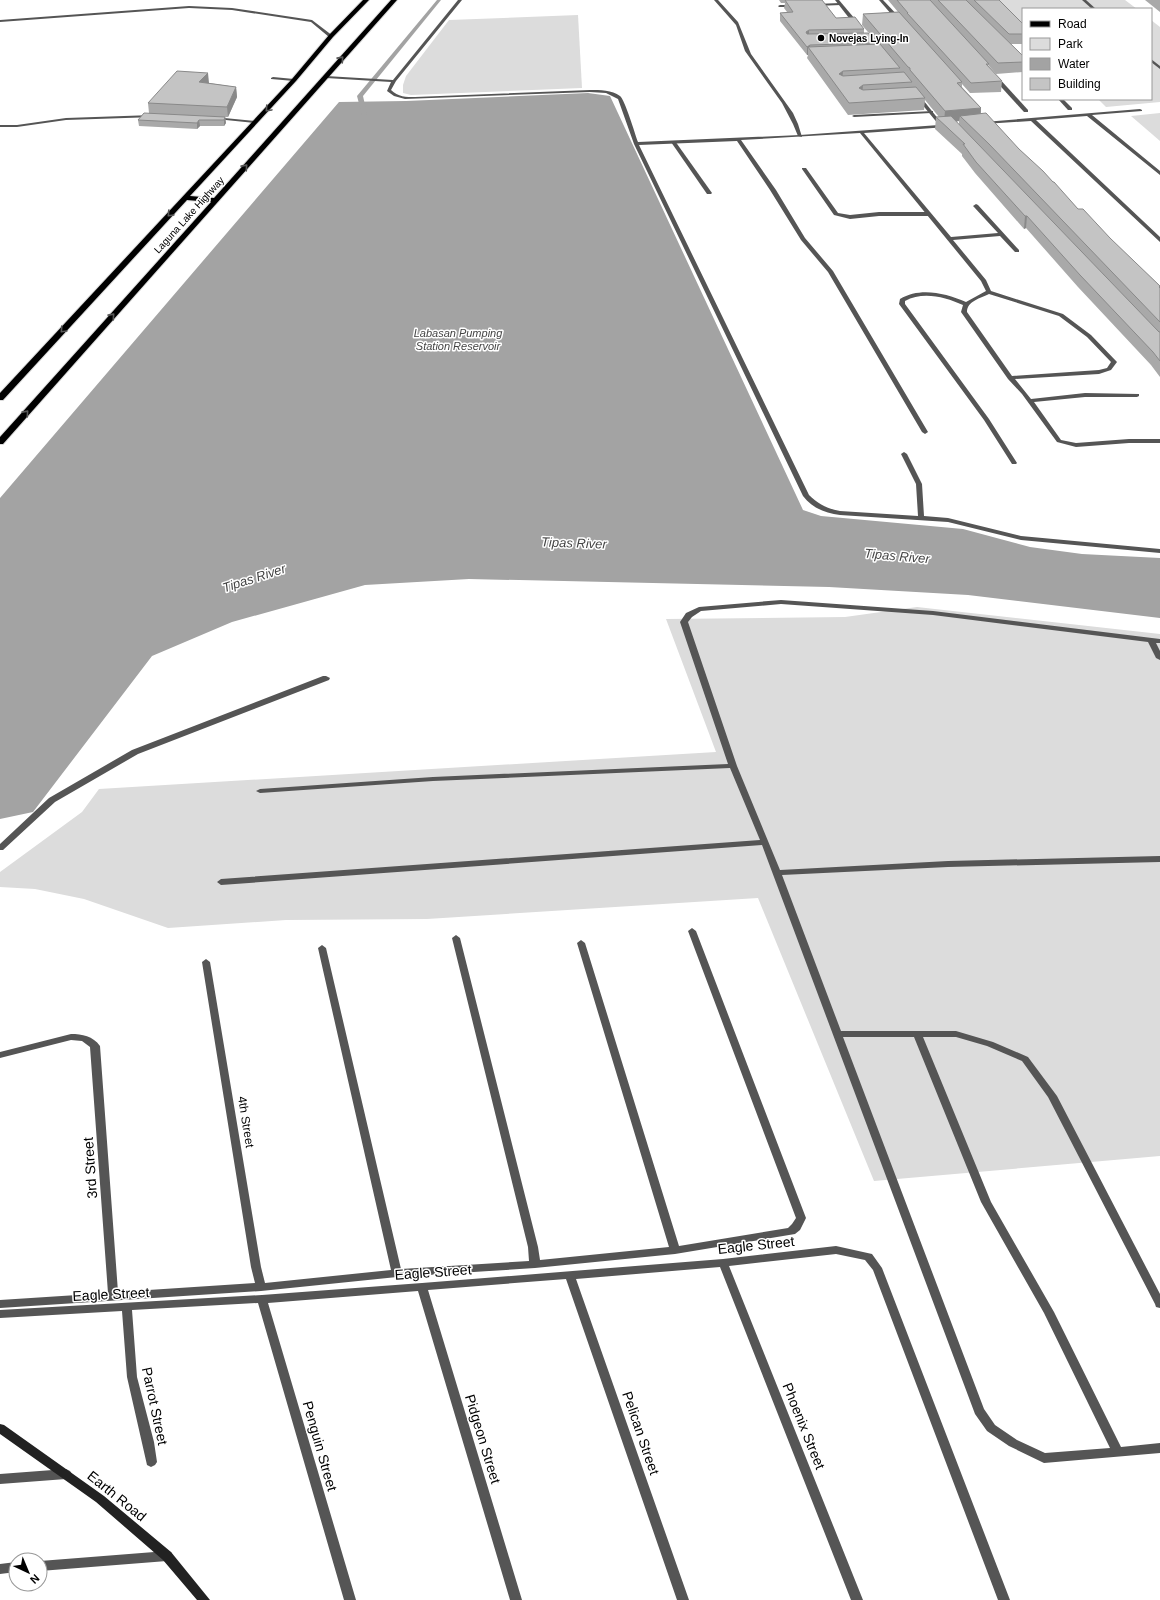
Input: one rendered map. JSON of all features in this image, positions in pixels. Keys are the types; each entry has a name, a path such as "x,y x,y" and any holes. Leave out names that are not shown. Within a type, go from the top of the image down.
{"main road":[{"name":"Laguna Lake Highway","path":"0,398 294,80 331,36 366,0"},
{"name":"Laguna Lake Highway","path":"0,442 394,0"},
{"path":"185,198 215,200"}],"street":[{"path":"460,0 394,81 389,90 391,94 399,97 412,98 605,91 620,98 636,144 806,496 813,504 826,511 840,513 921,518 962,523 1022,538 1160,551"},
{"path":"716,0 737,24 749,54 788,107 794,117 800,136"},
{"path":"881,0 902,23"},
{"path":"1084,0 1093,8"},
{"path":"810,5 839,2 864,33"},
{"path":"780,6 802,6"},
{"path":"0,21 189,7 232,9 312,21 331,36"},
{"path":"1152,61 1160,68"},
{"path":"989,71 1026,111"},
{"path":"326,77 394,81"},
{"path":"273,78 294,80"},
{"path":"914,91 942,126"},
{"path":"911,97 918,96"},
{"path":"1061,100 1070,109"},
{"path":"975,124 1140,110"},
{"path":"854,116 931,112"},
{"path":"1089,114 1160,174"},
{"path":"0,126 17,126 66,119 162,116"},
{"path":"208,117 255,122"},
{"path":"1032,119 1160,240"},
{"path":"990,122 996,128"},
{"path":"636,144 800,136 951,125"},
{"path":"861,132 984,281 989,292"},
{"path":"738,139 773,190 803,238 830,271 925,432"},
{"path":"673,142 708,193"},
{"path":"804,169 836,214 850,217 879,214 928,214"},
{"path":"976,206 1017,251"},
{"path":"949,239 1002,234"},
{"path":"1010,378 1099,372 1109,369 1114,362 1100,345 1071,321 1060,315 989,292 965,304 963,308 964,312 1010,378 1030,401 1059,441 1076,445 1129,441 1160,441"},
{"path":"965,304 945,296 937,295 906,296 902,300 902,304 987,420 1014,463"},
{"path":"1030,401 1085,395 1137,395"},
{"path":"904,454 919,484 921,518"},
{"path":"1160,658 1156,640 933,613 838,605 781,602 723,606 699,610 689,615 684,622 733,766 765,842 979,1411 991,1428 1013,1443 1044,1458 1160,1448"},
{"path":"0,848 52,800 135,752 326,678"},
{"path":"260,791 433,779 733,766"},
{"path":"220,882 765,842"},
{"path":"776,873 948,864 1160,859"},
{"name":"Eagle Street","path":"0,1304 261,1287 396,1273 535,1264 675,1250 791,1231 801,1218 692,931"},
{"path":"456,938 533,1247 535,1264"},
{"path":"581,943 675,1250"},
{"path":"322,948 396,1273"},
{"name":"4th Street","path":"206,962 256,1267 261,1287"},
{"path":"836,1034 956,1034 990,1044 1025,1059 1052,1096 1160,1304"},
{"path":"917,1034 986,1202 1049,1312 1117,1451"},
{"name":"3rd Street","path":"0,1056 72,1037 82,1037 90,1040 95,1046 113,1296"},
{"name":"Eagle Street","path":"0,1314 262,1300 723,1263 836,1250 868,1257 877,1268 1004,1600"},
{"name":"Phoenix Street","path":"723,1263 857,1600"},
{"name":"Pelican Street","path":"570,1276 683,1600"},
{"name":"Pidgeon Street","path":"422,1287 516,1600"},
{"name":"Penguin Street","path":"262,1300 350,1600"},
{"name":"Parrot Street","path":"127,1307 132,1377 148,1442 151,1462"},
{"name":"Earth Road","path":"0,1428 100,1499 166,1556 204,1600"},
{"path":"0,1479 66,1474"},
{"path":"48,1565 166,1556"}],"green space":[{"path":"993,0 1125,0 1136,8 1022,8 1022,27"},
{"path":"578,15 582,88 411,95 403,93 403,85 406,76 449,20"},
{"path":"1152,21 1160,27 1160,102 1106,107 1099,100 1152,100"},
{"path":"1160,113 1160,141 1131,116"},
{"path":"917,607 1160,634 1160,1156 874,1181 758,898 427,919 286,920 168,928 84,899 35,889 0,887 0,872 82,812 99,789 716,752 666,619 845,617"}],"water":[{"name":"Labasan Pumping Station Reservoir","path":"588,93 610,96 803,510 821,516 963,529 1030,547 1082,554 1160,558 1160,618 968,595 829,587 469,579 365,585 232,622 152,656 33,812 0,819 0,498 339,102 406,101"}],"building":[{"path":"785,0 822,0 836,18 855,17 864,29 809,30 806,32 807,34 868,33 876,43 810,45 807,47 780,13 793,12"},
{"path":"897,0 930,0 989,64 986,64 1002,81 971,83"},
{"path":"938,0 966,0 1022,55 1022,62 998,63"},
{"path":"974,0 999,0 1022,23 1022,34 1009,34"},
{"path":"899,12 962,82 957,83 981,108 945,111 863,14"},
{"path":"880,44 900,68 843,71 839,74 843,76 904,72 912,82 863,85 859,88 863,90 916,87 925,98 849,103 808,47"},
{"path":"177,71 208,73 199,82 236,87 227,107 148,103"},
{"path":"144,113 225,117 224,120 199,120 197,123 138,120"},
{"path":"986,113 1019,149 1054,182 1078,209 1083,209 1110,238 1160,286 1160,322 989,144 960,116"},
{"path":"951,116 1160,332 1160,361 976,162 963,144 965,144 936,117"}],"waterway":[{"path":"364,114 360,96 439,0"}],"place":[{"name":"Novejas Lying-In","path":"821,38"}],"water label":[{"name":"Tipas River","path":"574,543"},
{"name":"Tipas River","path":"897,556"},
{"name":"Tipas River","path":"254,578"}]}
